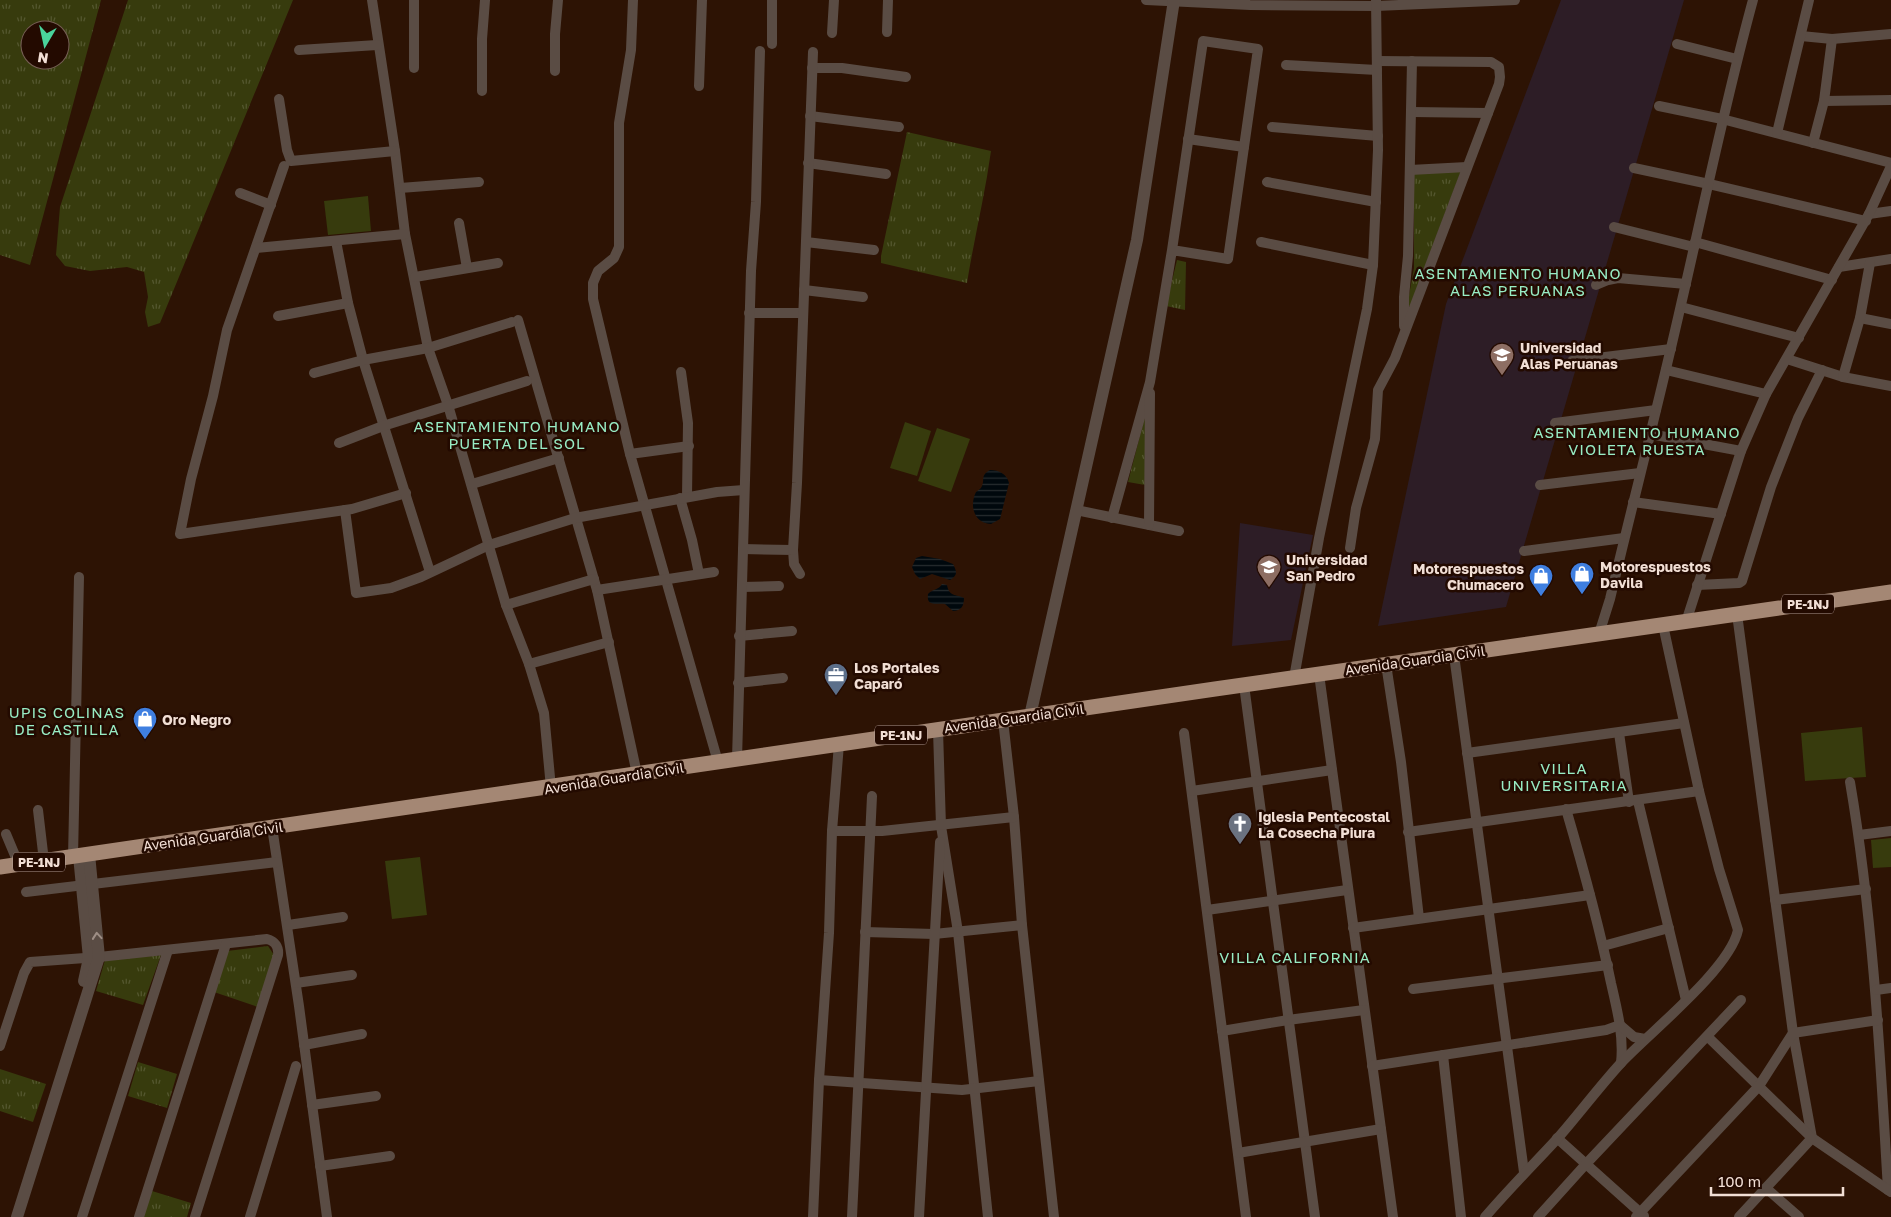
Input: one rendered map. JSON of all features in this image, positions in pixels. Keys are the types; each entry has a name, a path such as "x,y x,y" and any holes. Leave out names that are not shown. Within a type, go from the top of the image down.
{"highway":[{"name":"Avenida Guardia Civil","path":"80,856 1386,664 1891,592"},
{"name":"PE-1NJ","path":"0,867 80,856"}],"street":[{"path":"372,0 395,151 405,234 428,348 472,484 506,605 529,664 544,713 551,788"},
{"path":"414,0 414,68"},
{"path":"482,91 482,39 485,0"},
{"path":"556,71 555,34 558,0"},
{"path":"633,0 631,50 619,123 619,247 614,258 598,271 593,283 593,299 630,454 718,762"},
{"path":"699,86 702,0"},
{"path":"772,0 772,44"},
{"path":"832,33 834,0"},
{"path":"887,32 888,0"},
{"path":"1146,0 1329,3 1516,0"},
{"path":"1030,716 1137,240 1174,0"},
{"path":"1599,634 1666,370 1710,184 1722,119 1753,0"},
{"path":"1777,133 1809,0"},
{"path":"1294,678 1319,538 1367,309 1373,265 1378,136 1376,3"},
{"path":"1801,36 1832,40 1891,34"},
{"path":"1814,143 1824,100 1832,40"},
{"path":"1112,518 1150,382 1203,41 1258,49 1228,259 1172,250"},
{"path":"1676,44 1737,59"},
{"path":"299,50 378,45"},
{"path":"736,759 750,271 756,202 760,51"},
{"path":"800,574 794,564 793,550 798,483 813,52"},
{"path":"1405,332 1404,298 1408,256 1412,61"},
{"path":"1286,65 1377,65 1412,61 1484,61 1496,64 1500,72 1499,84 1405,332 1395,358 1378,390 1375,439 1356,508 1350,548"},
{"path":"812,68 842,68 906,76"},
{"path":"279,99 287,150 291,161 395,151"},
{"path":"1824,100 1891,100"},
{"path":"1659,106 1722,119 1891,165 1867,218 1766,394 1741,451 1686,622"},
{"path":"1412,112 1488,113"},
{"path":"810,116 899,127"},
{"path":"1272,126 1378,136"},
{"path":"1188,140 1244,147"},
{"path":"808,163 886,174"},
{"path":"284,166 227,330 213,396 191,479 180,534 345,510 406,493"},
{"path":"1410,170 1467,168"},
{"path":"1634,168 1867,218 1891,211"},
{"path":"400,188 479,182"},
{"path":"1267,182 1376,202"},
{"path":"240,194 271,205"},
{"path":"459,223 467,268"},
{"path":"1614,227 1695,245 1832,280"},
{"path":"256,248 405,234"},
{"path":"336,241 348,303 363,360 382,426 406,493 430,572"},
{"path":"806,242 874,250"},
{"path":"1260,242 1373,265"},
{"path":"1839,267 1891,259"},
{"path":"1843,377 1860,318 1870,262"},
{"path":"414,277 498,263"},
{"path":"1596,285 1618,278 1686,284"},
{"path":"804,290 863,297"},
{"path":"278,316 348,303"},
{"path":"1681,307 1798,338"},
{"path":"750,313 803,312"},
{"path":"1860,318 1891,324"},
{"path":"314,373 363,360 428,348 515,320 559,458 597,590 637,774"},
{"path":"1572,361 1670,350"},
{"path":"1786,359 1843,377 1891,386"},
{"path":"1666,370 1766,394"},
{"path":"1697,585 1739,583 1742,581 1771,487 1798,418 1822,370"},
{"path":"681,372 689,446 683,498 699,574"},
{"path":"339,443 382,426 527,381"},
{"path":"1149,525 1150,382"},
{"path":"1555,424 1656,410"},
{"path":"1650,434 1741,451"},
{"path":"630,454 689,446"},
{"path":"472,484 559,458"},
{"path":"1540,485 1640,473"},
{"path":"345,510 356,593 391,588 489,545 575,518 717,492 744,490"},
{"path":"1633,502 1720,514"},
{"path":"1076,510 1180,531"},
{"path":"1524,551 1624,538"},
{"path":"743,549 793,550"},
{"path":"597,590 714,572"},
{"path":"18,1217 94,957 87,885 80,856 79,577"},
{"path":"506,605 594,579"},
{"path":"742,587 779,586"},
{"path":"1736,614 1793,1033 1812,1138"},
{"path":"1485,1217 1622,1063 1686,1000 1730,951 1736,940 1738,930 1719,869 1699,791 1663,625"},
{"path":"739,636 792,631"},
{"path":"529,664 608,642"},
{"path":"1454,655 1524,1172"},
{"path":"1386,664 1401,762 1419,918"},
{"path":"1319,674 1393,1217"},
{"path":"738,683 783,678"},
{"path":"1244,685 1315,1217"},
{"path":"1003,720 1014,817 1022,925 1054,1217"},
{"path":"1467,753 1684,723"},
{"path":"919,1217 928,1088 934,934 941,826 938,730"},
{"path":"1184,733 1246,1217"},
{"path":"1619,733 1634,802 1669,928 1686,1000"},
{"path":"814,1217 829,933 832,831 840,744"},
{"path":"1192,791 1332,770"},
{"path":"1850,782 1866,889 1876,990 1890,1191"},
{"path":"1408,832 1566,809 1634,802 1699,791"},
{"path":"852,1217 872,796"},
{"path":"1566,809 1608,965 1620,1025 1622,1063"},
{"path":"38,810 44,861"},
{"path":"832,831 870,832 1014,817"},
{"path":"941,826 958,932 988,1217"},
{"path":"272,828 276,862 288,925 327,1217"},
{"path":"1859,835 1891,831"},
{"path":"6,834 19,865"},
{"path":"26,892 276,862"},
{"path":"1775,900 1866,889"},
{"path":"1207,910 1348,890"},
{"path":"1353,928 1590,895"},
{"path":"288,925 343,917"},
{"path":"865,932 934,934 1022,925"},
{"path":"1603,946 1669,928"},
{"path":"0,1046 24,973 30,962 267,939 275,943 278,952 195,1217"},
{"path":"139,1217 226,944"},
{"path":"82,1217 168,950"},
{"path":"9,1217 84,980 94,957"},
{"path":"1413,990 1608,965"},
{"path":"296,983 352,975"},
{"path":"1876,990 1891,988"},
{"path":"1538,1217 1585,1164 1708,1037 1741,1000"},
{"path":"1222,1031 1364,1010"},
{"path":"1557,1138 1640,1216 1759,1086 1793,1033 1878,1020"},
{"path":"1620,1025 1634,1037 1645,1039"},
{"path":"1372,1066 1606,1030 1620,1025"},
{"path":"304,1045 362,1034"},
{"path":"1708,1037 1812,1138 1890,1191"},
{"path":"1443,1055 1461,1217"},
{"path":"250,1217 296,1066"},
{"path":"820,1080 928,1088 974,1089 1039,1080"},
{"path":"312,1106 376,1096"},
{"path":"1238,1153 1381,1129"},
{"path":"1739,1217 1812,1138"},
{"path":"320,1166 390,1156"},
{"path":"1766,1188 1799,1217"}],"shaded area":[{"name":"Universidad Alas Peruanas","path":"1561,0 1684,0 1506,607 1378,626 1446,304"},
{"path":"990,470 1002,473 1009,483 1000,519 991,524 981,521 973,508 976,492 982,486 984,476"},
{"name":"Universidad San Pedro","path":"1240,523 1313,535 1291,640 1232,646"},
{"path":"922,556 940,559 953,564 956,575 950,580 932,574 920,579 912,567 916,558"},
{"path":"942,584 947,585 949,592 964,598 963,606 960,609 953,611 945,604 930,603 928,594"}],"green space":[{"path":"0,0 101,0 30,265 0,255"},
{"path":"128,0 293,0 160,323 148,327 145,312 148,297 144,272 127,267 90,271 65,266 56,255 60,207"},
{"path":"907,132 991,151 967,283 881,263"},
{"path":"1461,171 1410,306 1407,306 1414,268 1414,173"},
{"path":"368,196 371,231 328,235 324,201"},
{"path":"1177,260 1186,262 1185,310 1166,306"},
{"path":"1148,405 1145,485 1128,482"},
{"path":"905,422 931,431 917,476 890,468"},
{"path":"937,428 970,439 951,492 918,481"},
{"path":"1862,727 1866,777 1805,781 1801,733"},
{"path":"1891,838 1891,867 1873,868 1871,840"},
{"path":"420,857 427,915 392,919 385,861"},
{"path":"268,946 274,955 258,1007 214,992 227,951"},
{"path":"161,955 143,1005 96,991 105,960"},
{"path":"138,1062 177,1074 167,1108 128,1096"},
{"path":"0,1069 46,1084 33,1122 0,1111"},
{"path":"152,1191 191,1203 187,1217 143,1217"}],"place":[{"name":"Universidad Alas Peruanas","path":"1502,376"},
{"name":"Universidad San Pedro","path":"1269,588"},
{"name":"Motorespuestos Davila","path":"1582,595"},
{"name":"Motorespuestos Chumacero","path":"1541,597"},
{"name":"Los Portales Caparó","path":"836,696"},
{"name":"Oro Negro","path":"145,740"},
{"name":"Iglesia Pentecostal La Cosecha Piura","path":"1240,845"}],"district":[{"name":"ASENTAMIENTO HUMANO ALAS PERUANAS","path":"1518,282"},
{"name":"ASENTAMIENTO HUMANO PUERTA DEL SOL","path":"517,434"},
{"name":"ASENTAMIENTO HUMANO VIOLETA RUESTA","path":"1637,440"},
{"name":"UPIS COLINAS DE CASTILLA","path":"67,720"},
{"name":"VILLA UNIVERSITARIA","path":"1564,776"},
{"name":"VILLA CALIFORNIA","path":"1295,957"}]}
